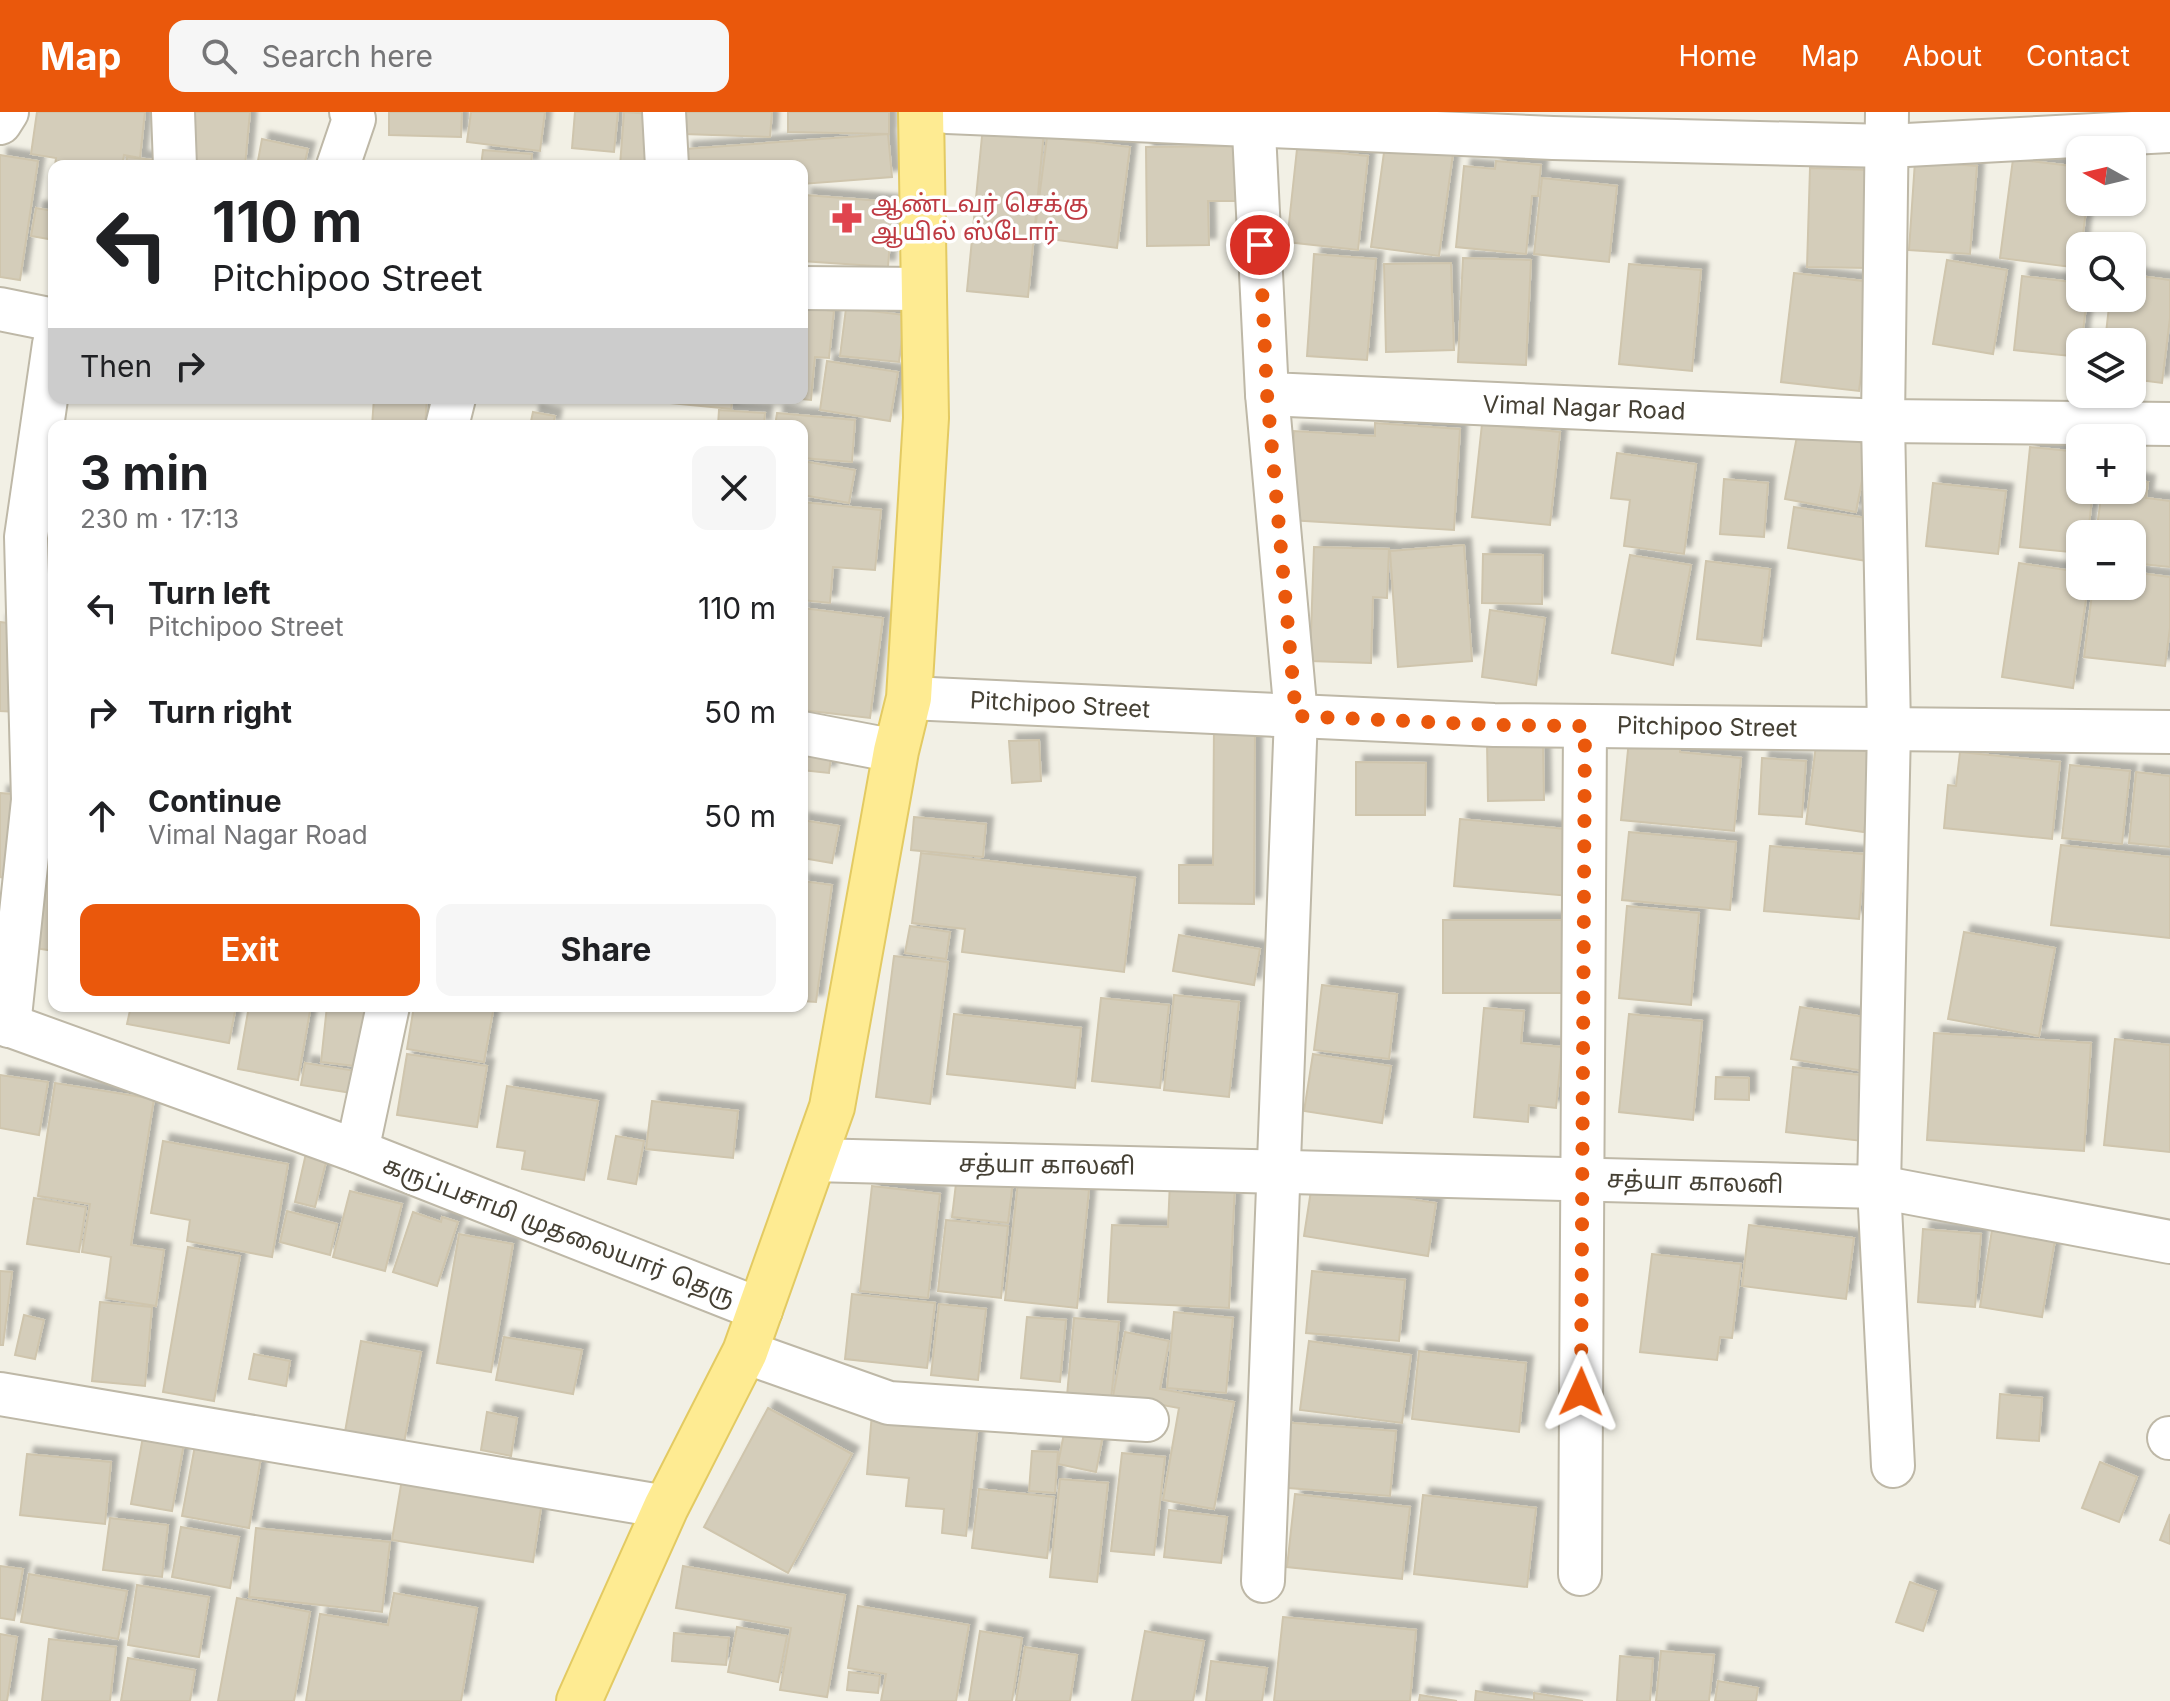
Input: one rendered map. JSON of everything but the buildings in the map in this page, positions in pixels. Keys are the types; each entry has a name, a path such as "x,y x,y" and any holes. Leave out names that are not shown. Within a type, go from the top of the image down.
{"main road":[{"path":"579,1701 666,1507 745,1352 832,1107 896,751 909,698 926,418 921,112"}],"street":[{"path":"0,123 7,112"},
{"path":"173,112 175,160"},
{"path":"340,160 354,119 351,112"},
{"path":"664,112 667,160"},
{"path":"947,112 1553,125 2170,131"},
{"path":"1253,119 1267,394 1296,716 1263,1581"},
{"path":"1888,129 1883,421 1889,729 1879,1187 1893,1466"},
{"path":"808,288 924,289"},
{"path":"0,309 48,319"},
{"name":"கருப்பசாமி முதலையார் தெரு","path":"48,385 26,537 33,800 4,1024 357,1151 761,1310"},
{"name":"Vimal Nagar Road","path":"1267,394 1883,421 2170,424"},
{"name":"Pitchipoo Street","path":"909,698 1494,725 2170,732"},
{"path":"1580,1574 1585,726"},
{"path":"808,734 896,751"},
{"name":"கருப்பசாமி முதலையார் தெரு","path":"357,1151 387,1012"},
{"name":"சத்யா காலனி","path":"813,1160 1879,1187 2170,1242"},
{"path":"745,1352 889,1403 1147,1420"},
{"path":"0,1394 666,1507"}],"place":[{"name":"ஆண்டவர் செக்கு ஆயில் ஸ்டோர்","path":"847,218"}],"route":[{"path":"1260,245 1267,394 1296,716 1585,726 1581,1392"}]}
